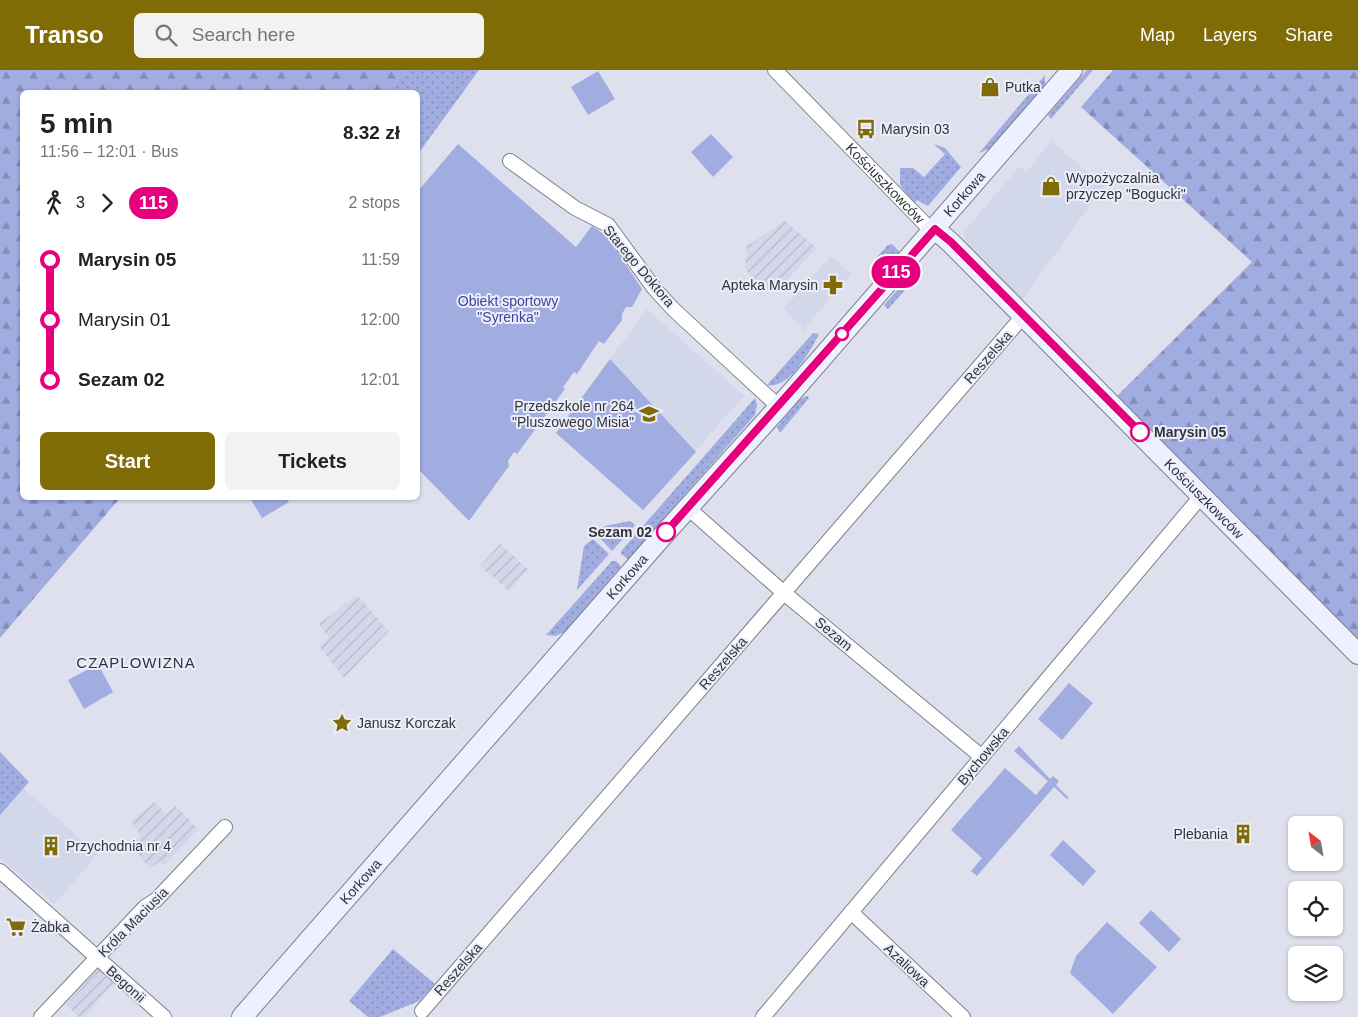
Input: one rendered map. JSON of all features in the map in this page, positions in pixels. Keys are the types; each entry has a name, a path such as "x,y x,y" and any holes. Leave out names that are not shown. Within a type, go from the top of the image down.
{"street":[{"name":"Kościuszkowców","path":"775,70 925,224 935,229 1024,315 1358,654"},
{"name":"Korkowa","path":"242,1017 688,508 779,407 1072,70"},
{"name":"Starego Doktora","path":"510,161 575,208 608,225 654,288 779,407"},
{"name":"Reszelska","path":"422,1011 1024,315"},
{"name":"Bychowska","path":"762,1017 982,758 1202,494"},
{"name":"Sezam","path":"688,508 784,593 982,758"},
{"name":"Króla Maciusia","path":"41,1017 96,958 145,908 156,900 225,827"},
{"name":"Begonii","path":"0,871 164,1017"},
{"name":"Azaliowa","path":"851,912 963,1017"}],"shaded area":[{"path":"1051,141 1104,186 1022,300 966,244 963,232 1020,166 1027,171"},
{"path":"785,221 817,248 779,289 776,284 765,291 759,282 755,284 745,268 747,246"},
{"path":"831,256 852,274 808,324 805,331 783,309"},
{"name":"Przedszkole nr 264 \"Pluszowego Misia\"","path":"647,309 744,396 643,510 556,433"},
{"path":"500,544 528,569 509,591 480,566"},
{"path":"357,595 389,631 344,678 319,646 329,638 319,624"},
{"path":"23,788 98,854 54,905 0,858 0,815"},
{"path":"155,802 166,814 176,806 198,829 164,865 160,861 150,869 131,844 141,836 131,821"},
{"path":"99,968 115,982 84,1017 79,1017 66,1005"}],"green space":[{"path":"0,70 406,70 389,90 20,90 20,500 118,500 0,638"},
{"path":"406,70 479,70 420,151 420,90 389,90"},
{"path":"1087,70 1093,70 1051,119 1048,115"},
{"path":"1113,70 1358,70 1358,646 1117,396 1252,262 1081,107"},
{"path":"598,71 615,99 588,115 571,87"},
{"path":"1045,75 1045,85 991,148 979,153"},
{"path":"711,134 733,157 713,177 691,152"},
{"name":"Obiekt sportowy \"Syrenka\"","path":"458,144 576,247 592,226 607,236 642,289 632,307 626,307 622,314 622,320 604,344 599,341 577,374 574,372 563,387 565,389 517,454 514,452 508,461 509,466 469,521 420,471 420,189"},
{"path":"934,144 945,148 961,167 928,206 917,200 914,204 900,185 900,168 913,168 924,177 945,154"},
{"path":"892,244 900,252 887,268 876,258 888,245"},
{"path":"918,267 923,270 888,309 884,305"},
{"path":"813,333 819,334 805,358 791,375 775,385 767,385"},
{"path":"610,359 696,452 643,510 556,433"},
{"path":"807,396 809,398 780,433 777,427 800,399"},
{"path":"755,398 757,405 755,415 628,559 621,554 622,550"},
{"path":"251,500 288,500 289,502 262,518"},
{"path":"630,521 635,525 612,551 596,534 605,526"},
{"path":"593,539 609,554 577,590 584,546"},
{"path":"612,561 616,561 621,566 566,631 556,636 546,635"},
{"path":"98,664 113,692 84,709 68,680"},
{"path":"1069,683 1093,703 1062,740 1038,719"},
{"path":"1019,746 1050,779 1053,776 1059,781 1056,785 1069,798 1067,799 1054,787 977,876 971,871 982,858 951,830 1005,768 1036,795 1048,781 1014,751"},
{"path":"0,752 29,782 0,815"},
{"path":"1063,840 1096,871 1083,886 1050,855"},
{"path":"1151,910 1181,939 1169,952 1139,923"},
{"path":"1107,922 1157,967 1113,1014 1070,973 1076,956"},
{"path":"393,949 435,984 419,1001 380,1017 368,1017 349,1001"}],"bus line":[{"name":"115","path":"666,532 779,407 911,254 935,229 951,242 1140,432"}],"place":[{"name":"Putka","path":"990,87"},
{"name":"Marysin 03","path":"866,129"},
{"name":"Wypożyczalnia przyczep \"Bogucki\"","path":"1051,186"},
{"name":"Apteka Marysin","path":"833,285"},
{"name":"Przedszkole nr 264 \"Pluszowego Misia\"","path":"649,414"},
{"name":"Marysin 05","path":"1140,432"},
{"name":"Sezam 02","path":"666,532"},
{"name":"Janusz Korczak","path":"342,723"},
{"name":"Plebania","path":"1243,834"},
{"name":"Przychodnia nr 4","path":"51,846"},
{"name":"Żabka","path":"16,927"}],"district":[{"name":"CZAPLOWIZNA","path":"136,663"}]}
